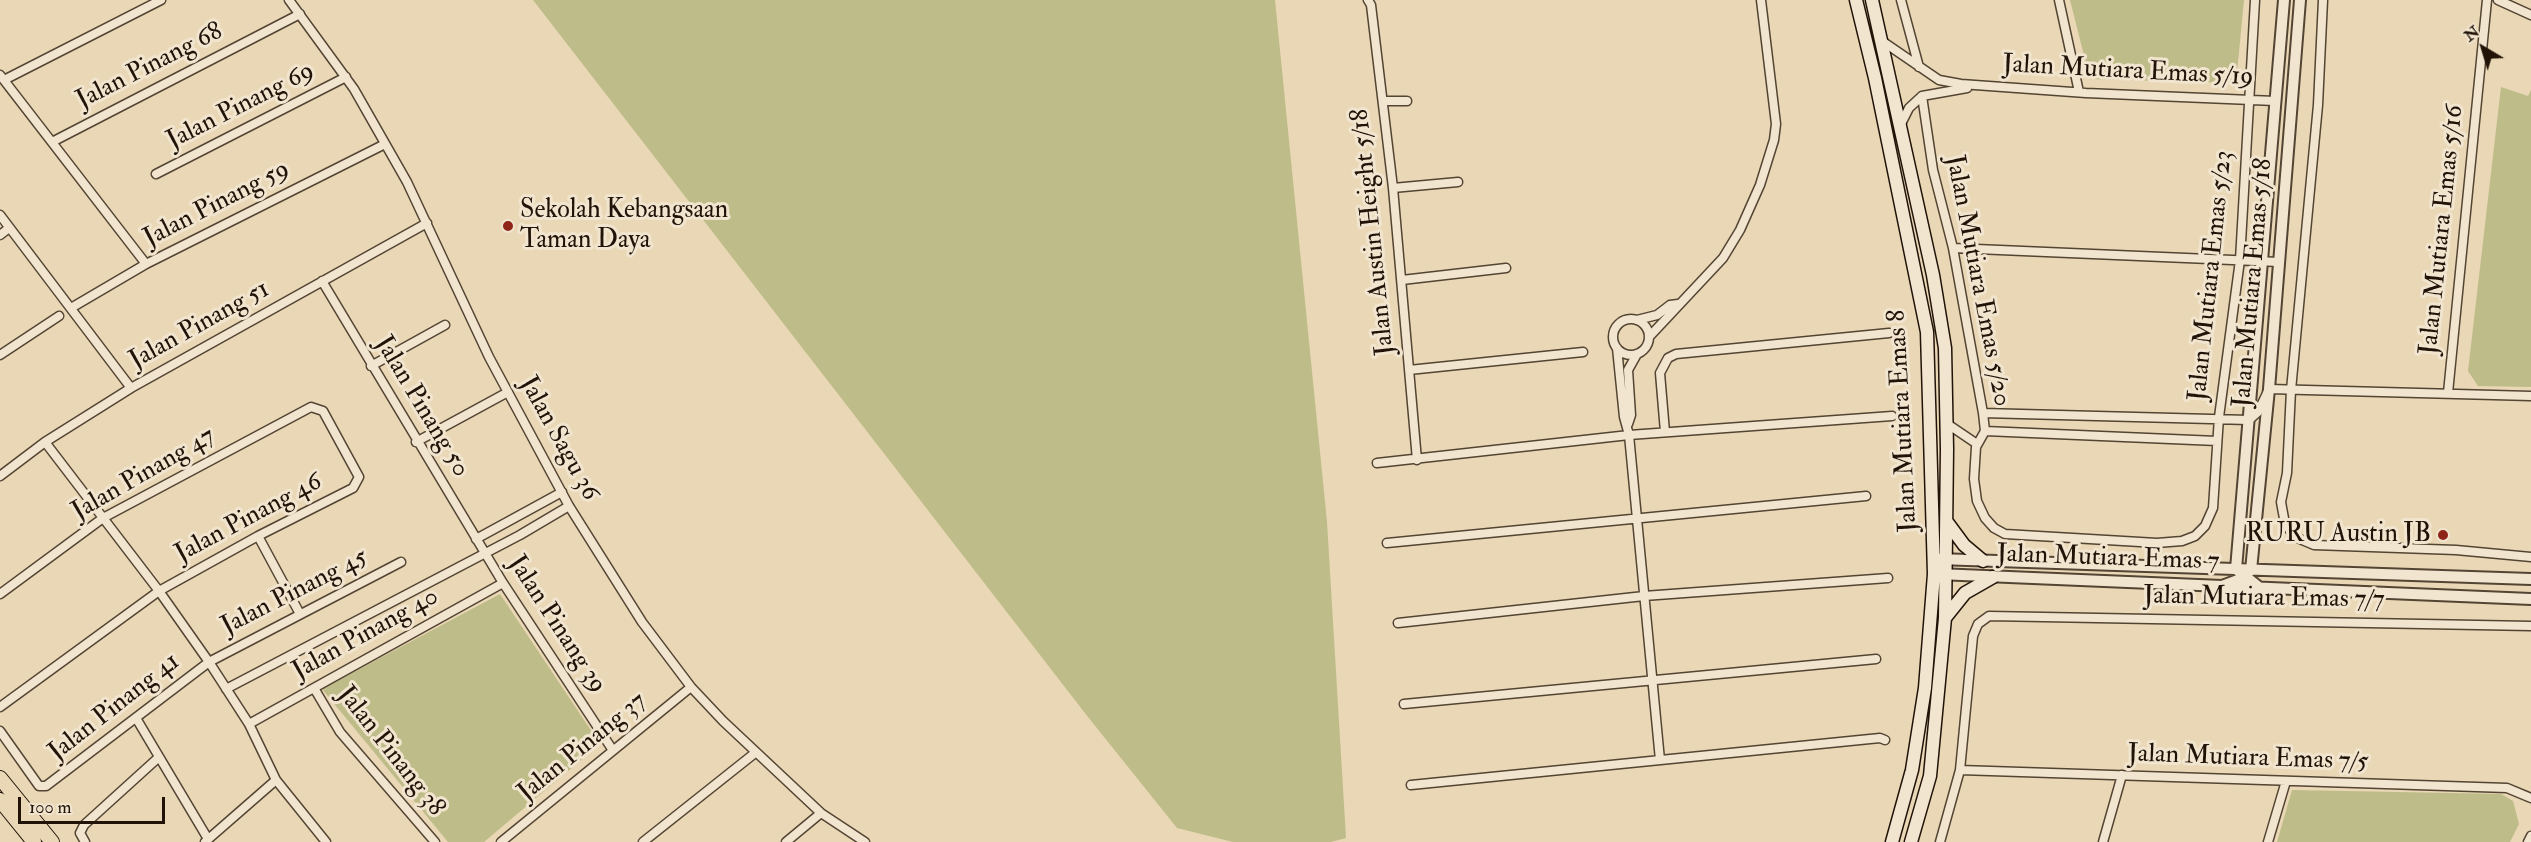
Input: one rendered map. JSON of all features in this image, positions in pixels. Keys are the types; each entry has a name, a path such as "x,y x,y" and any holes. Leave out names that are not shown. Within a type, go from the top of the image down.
{"main road":[{"name":"Jalan Mutiara Emas 8","path":"1856,0 1927,332 1945,618 1930,776 1911,842"},
{"name":"Jalan Mutiara Emas 8","path":"1872,0 1945,348 1947,522 1941,559"},
{"path":"1947,522 1964,545 1983,561"},
{"name":"Jalan Mutiara Emas 8","path":"1892,842 1912,770 1941,574"},
{"path":"1945,618 1965,593 1993,577"},
{"path":"0,778 52,842"},
{"path":"0,800 34,842"}],"street":[{"path":"146,264 2,77 160,0"},
{"name":"Jalan Sagu 36","path":"289,0 346,77 407,182 466,312 508,392 569,506 642,622 691,687 755,753 822,813 865,842"},
{"name":"Jalan Austin Height 5/18","path":"1368,0 1371,5 1393,188 1417,460"},
{"path":"1660,760 1654,681 1635,517 1628,424 1631,415 1628,370 1637,354 1646,347 1649,336 1710,273 1733,242 1748,214 1769,161 1774,140 1775,115 1761,0"},
{"path":"1901,0 1919,68"},
{"path":"2059,0 2079,92"},
{"name":"Jalan Mutiara Emas 5/23","path":"2182,541 2200,532 2212,515 2219,417 2240,260 2255,0"},
{"name":"Jalan Mutiara Emas 5/18","path":"2244,571 2249,420 2284,0"},
{"name":"Jalan Mutiara Emas 5/18","path":"2244,571 2269,389 2300,0"},
{"path":"2323,0 2318,105 2291,390 2287,473 2281,502 2284,524 2295,537 2306,543 2456,550 2531,557"},
{"name":"Jalan Mutiara Emas 5/16","path":"2448,393 2487,0"},
{"path":"2498,0 2531,15"},
{"name":"Jalan Pinang 68","path":"52,142 300,14"},
{"name":"Jalan Mutiara Emas 5/19","path":"1882,41 1939,80 1979,87 2275,101"},
{"name":"Jalan Pinang 69","path":"156,174 346,77"},
{"name":"Jalan Mutiara Emas 5/19","path":"1923,96 1979,87"},
{"path":"1900,127 1910,108 1923,96"},
{"name":"Jalan Mutiara Emas 5/20","path":"1923,96 1933,170 1953,248 1983,413 1985,431 1977,444 1974,479 1977,501 1985,518 1994,528 2005,534 2157,543 2182,541"},
{"path":"1383,101 1407,101"},
{"name":"Jalan Pinang 59","path":"71,308 146,264 385,144"},
{"path":"1393,188 1458,182"},
{"path":"0,215 131,388"},
{"name":"Jalan Pinang 51","path":"0,476 45,442 131,388 427,223"},
{"path":"0,235 9,228"},
{"path":"1953,248 2279,262"},
{"path":"1402,280 1506,268"},
{"name":"Jalan Pinang 50","path":"322,281 416,442 485,554"},
{"path":"1628,424 1624,417 1617,348 1613,338 1617,327 1625,320 1657,315 1670,305 1678,304"},
{"path":"0,354 59,316"},
{"path":"1636,320 1646,326 1649,336"},
{"path":"371,366 445,325"},
{"path":"1665,432 1660,373 1668,358 1676,354 1889,333"},
{"path":"1617,348 1626,354 1637,354"},
{"path":"1409,370 1583,352"},
{"path":"1983,413 2219,417 2249,420 2260,410 2269,389 2531,396"},
{"path":"416,442 508,392"},
{"name":"Jalan Pinang 47","path":"0,594 103,518 311,407 317,407 322,411 359,477 358,482"},
{"path":"1377,463 1629,435 1892,416"},
{"path":"1946,423 1977,444"},
{"path":"1985,431 2217,441"},
{"path":"45,442 159,591 209,662 249,724 276,780 326,842"},
{"name":"Jalan Pinang 46","path":"0,707 159,591 258,536 353,488 358,482"},
{"path":"476,539 562,492"},
{"path":"1387,543 1866,496"},
{"path":"226,689 485,554 569,506"},
{"path":"258,536 300,614"},
{"name":"Jalan Pinang 39","path":"485,554 612,749"},
{"name":"Jalan Mutiara Emas 7","path":"1941,559 2531,579"},
{"name":"Jalan Pinang 45","path":"209,662 401,562"},
{"path":"2222,586 2244,571 2260,588"},
{"name":"Jalan Mutiara Emas 7","path":"1941,574 2531,599"},
{"path":"1398,623 1644,596 1888,578"},
{"name":"Jalan Pinang 40","path":"249,724 502,583"},
{"name":"Jalan Mutiara Emas 7/7","path":"1960,770 1973,636 1984,619 1997,614 2531,626"},
{"path":"1404,704 1876,659"},
{"name":"Jalan Pinang 41","path":"0,731 39,786 46,786 209,662"},
{"name":"Jalan Pinang 37","path":"501,842 612,749 691,687"},
{"name":"Jalan Pinang 38","path":"314,688 340,732 435,842"},
{"path":"136,718 207,840 276,780"},
{"path":"1411,785 1880,738 1885,740"},
{"path":"643,842 755,753"},
{"path":"86,842 80,833 84,825 159,757"},
{"path":"1940,842 1960,770"},
{"name":"Jalan Mutiara Emas 7/5","path":"1960,770 2507,788 2531,798"},
{"path":"2103,842 2122,775"},
{"path":"2268,842 2286,781"},
{"path":"786,842 822,813"},
{"path":"2528,842 2531,836"}],"shaded area":[{"path":"533,0 1275,0 1327,522 1346,838 1331,842 1233,842 1177,828 1088,717"},
{"path":"2070,0 2244,0 2236,83 2090,79"},
{"path":"2501,87 2528,96 2531,90 2531,387 2478,386 2468,371"},
{"path":"500,594 600,744 484,842 448,842 322,689"},
{"path":"2292,790 2501,794 2513,801 2519,824 2510,842 2277,842"}],"place":[{"name":"Sekolah Kebangsaan Taman Daya","path":"508,226"},
{"name":"RURU Austin JB","path":"2443,535"}]}
